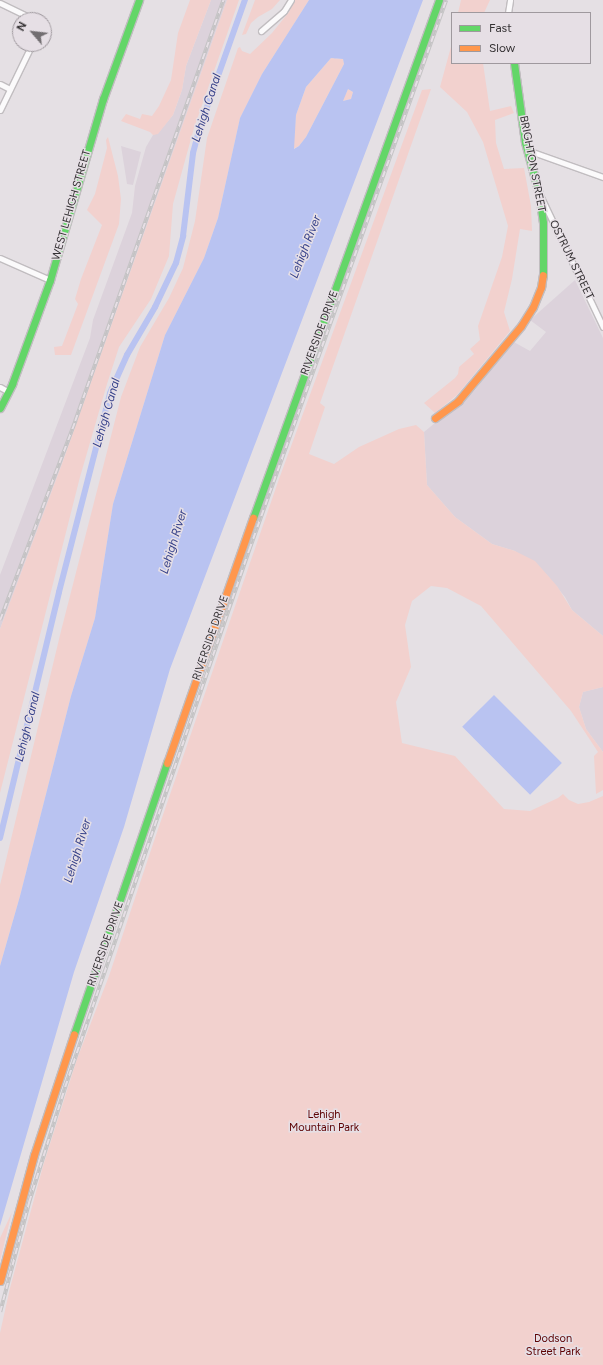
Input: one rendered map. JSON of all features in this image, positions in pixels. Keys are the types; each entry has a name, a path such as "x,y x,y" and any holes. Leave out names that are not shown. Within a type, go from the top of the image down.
{"street":[{"name":"WEST LEHIGH STREET","path":"0,408 9,392 50,280 103,99 139,0"},
{"path":"261,31 284,11 291,0"},
{"name":"RIVERSIDE DRIVE","path":"0,1281 34,1155 54,1091 216,622 439,0"},
{"path":"508,12 510,0"},
{"path":"0,3 19,12"},
{"path":"0,110 28,52"},
{"name":"BRIGHTON STREET","path":"435,418 458,401 471,388 521,326 538,296 543,278 543,223 540,194 533,176 527,150 514,64"},
{"path":"0,84 10,89"},
{"path":"527,150 603,177"},
{"name":"OSTRUM STREET","path":"540,194 603,327"},
{"path":"0,258 50,280"},
{"path":"0,387 9,392"}],"shaded area":[{"path":"211,0 227,0 62,464 0,629 0,575 90,338 93,320 132,213 135,186 146,147 153,135 158,133 173,115 182,90 186,66"},
{"path":"121,146 141,152 133,185 127,184"},
{"path":"575,280 603,338 603,636 572,610 565,597 547,575 515,551 492,544 455,517 427,485 424,432 475,390 512,341 530,351 546,332 530,320"},
{"path":"603,687 603,752 586,729 579,707 583,692"}],"green space":[{"path":"190,0 211,0 186,66 182,90 173,115 158,134 153,135 150,132 121,121 126,114 140,119 142,114 152,116 159,106 171,80 178,33"},
{"path":"227,0 239,0 194,128 173,204 169,256 151,299 119,347 107,384 80,477 0,793 0,629 62,464"},
{"path":"255,0 280,0 272,9 251,23 246,34 242,35"},
{"path":"295,0 309,0 262,74 240,118 218,218 204,258 165,335 113,504 95,618 71,696 20,896 0,966 0,885 61,631 121,397 140,347 169,298 183,268 195,221 207,138 238,48 240,47 242,51 250,54 272,33 289,12"},
{"path":"461,0 490,0 484,12 458,12"},
{"path":"451,47 451,64 483,64 490,111 511,106 514,113 495,120 496,143 504,169 524,168 531,206 532,231 520,229 512,279 504,312 510,331 457,395 435,413 424,403 455,378 458,374 459,367 474,354 470,349 480,340 478,326 502,257 508,226 483,142 467,112 440,87"},
{"path":"331,58 343,59 344,64 306,137 299,146 293,149 296,115 306,87"},
{"path":"348,89 353,92 351,99 342,101"},
{"name":"Lehigh Mountain Park","path":"431,89 320,403 325,407 309,454 334,464 359,447 399,429 416,425 424,432 427,485 455,517 492,544 515,551 535,561 557,586 572,610 603,636 603,687 583,692 579,707 586,729 603,752 603,790 596,794 594,756 598,752 571,711 481,606 447,588 431,586 412,601 405,625 411,667 396,702 402,743 455,756 504,809 530,811 558,798 563,794 569,800 578,804 589,802 603,796 603,1365 0,1365 0,1333 10,1288 43,1166 77,1059 109,976 279,479 422,90"},
{"path":"108,137 118,176 121,199 119,224 71,355 55,355 54,347 62,346 78,304 75,299 81,279 102,225 87,210 95,194 107,148 106,140"},
{"path":"12,1212 0,1261 0,1238"}],"water":[{"name":"Lehigh River","path":"309,0 423,0 170,669 124,827 74,972 0,1226 0,966 20,896 71,696 95,618 113,504 165,335 204,258 218,218 240,118 262,74","holes":["331,58 343,59 344,64 306,137 299,146 294,149 296,115 306,87","348,89 353,92 351,99 343,101"]},
{"path":"494,695 562,763 530,795 462,727"}],"waterway":[{"name":"Lehigh Canal","path":"0,838 59,592 110,393 127,355 155,307 176,263 183,236 193,153 201,124 245,0"}],"railway":[{"path":"0,620 75,421 223,0"},
{"path":"0,1312 29,1202 65,1087 249,550 446,0"}],"traffic: fast":[{"path":"0,408 12,384 50,280 103,99 139,0"},
{"path":"253,518 439,0"},
{"path":"514,64 525,142 539,194 543,223 543,275"},
{"path":"74,1034 167,763"}],"traffic: slow":[{"path":"435,418 458,401 521,326 533,307 541,287 543,275"},
{"path":"167,763 253,518"},
{"path":"0,1281 34,1155 74,1034"}],"park label":[{"name":"Dodson Street Park","path":"553,1346"}]}
